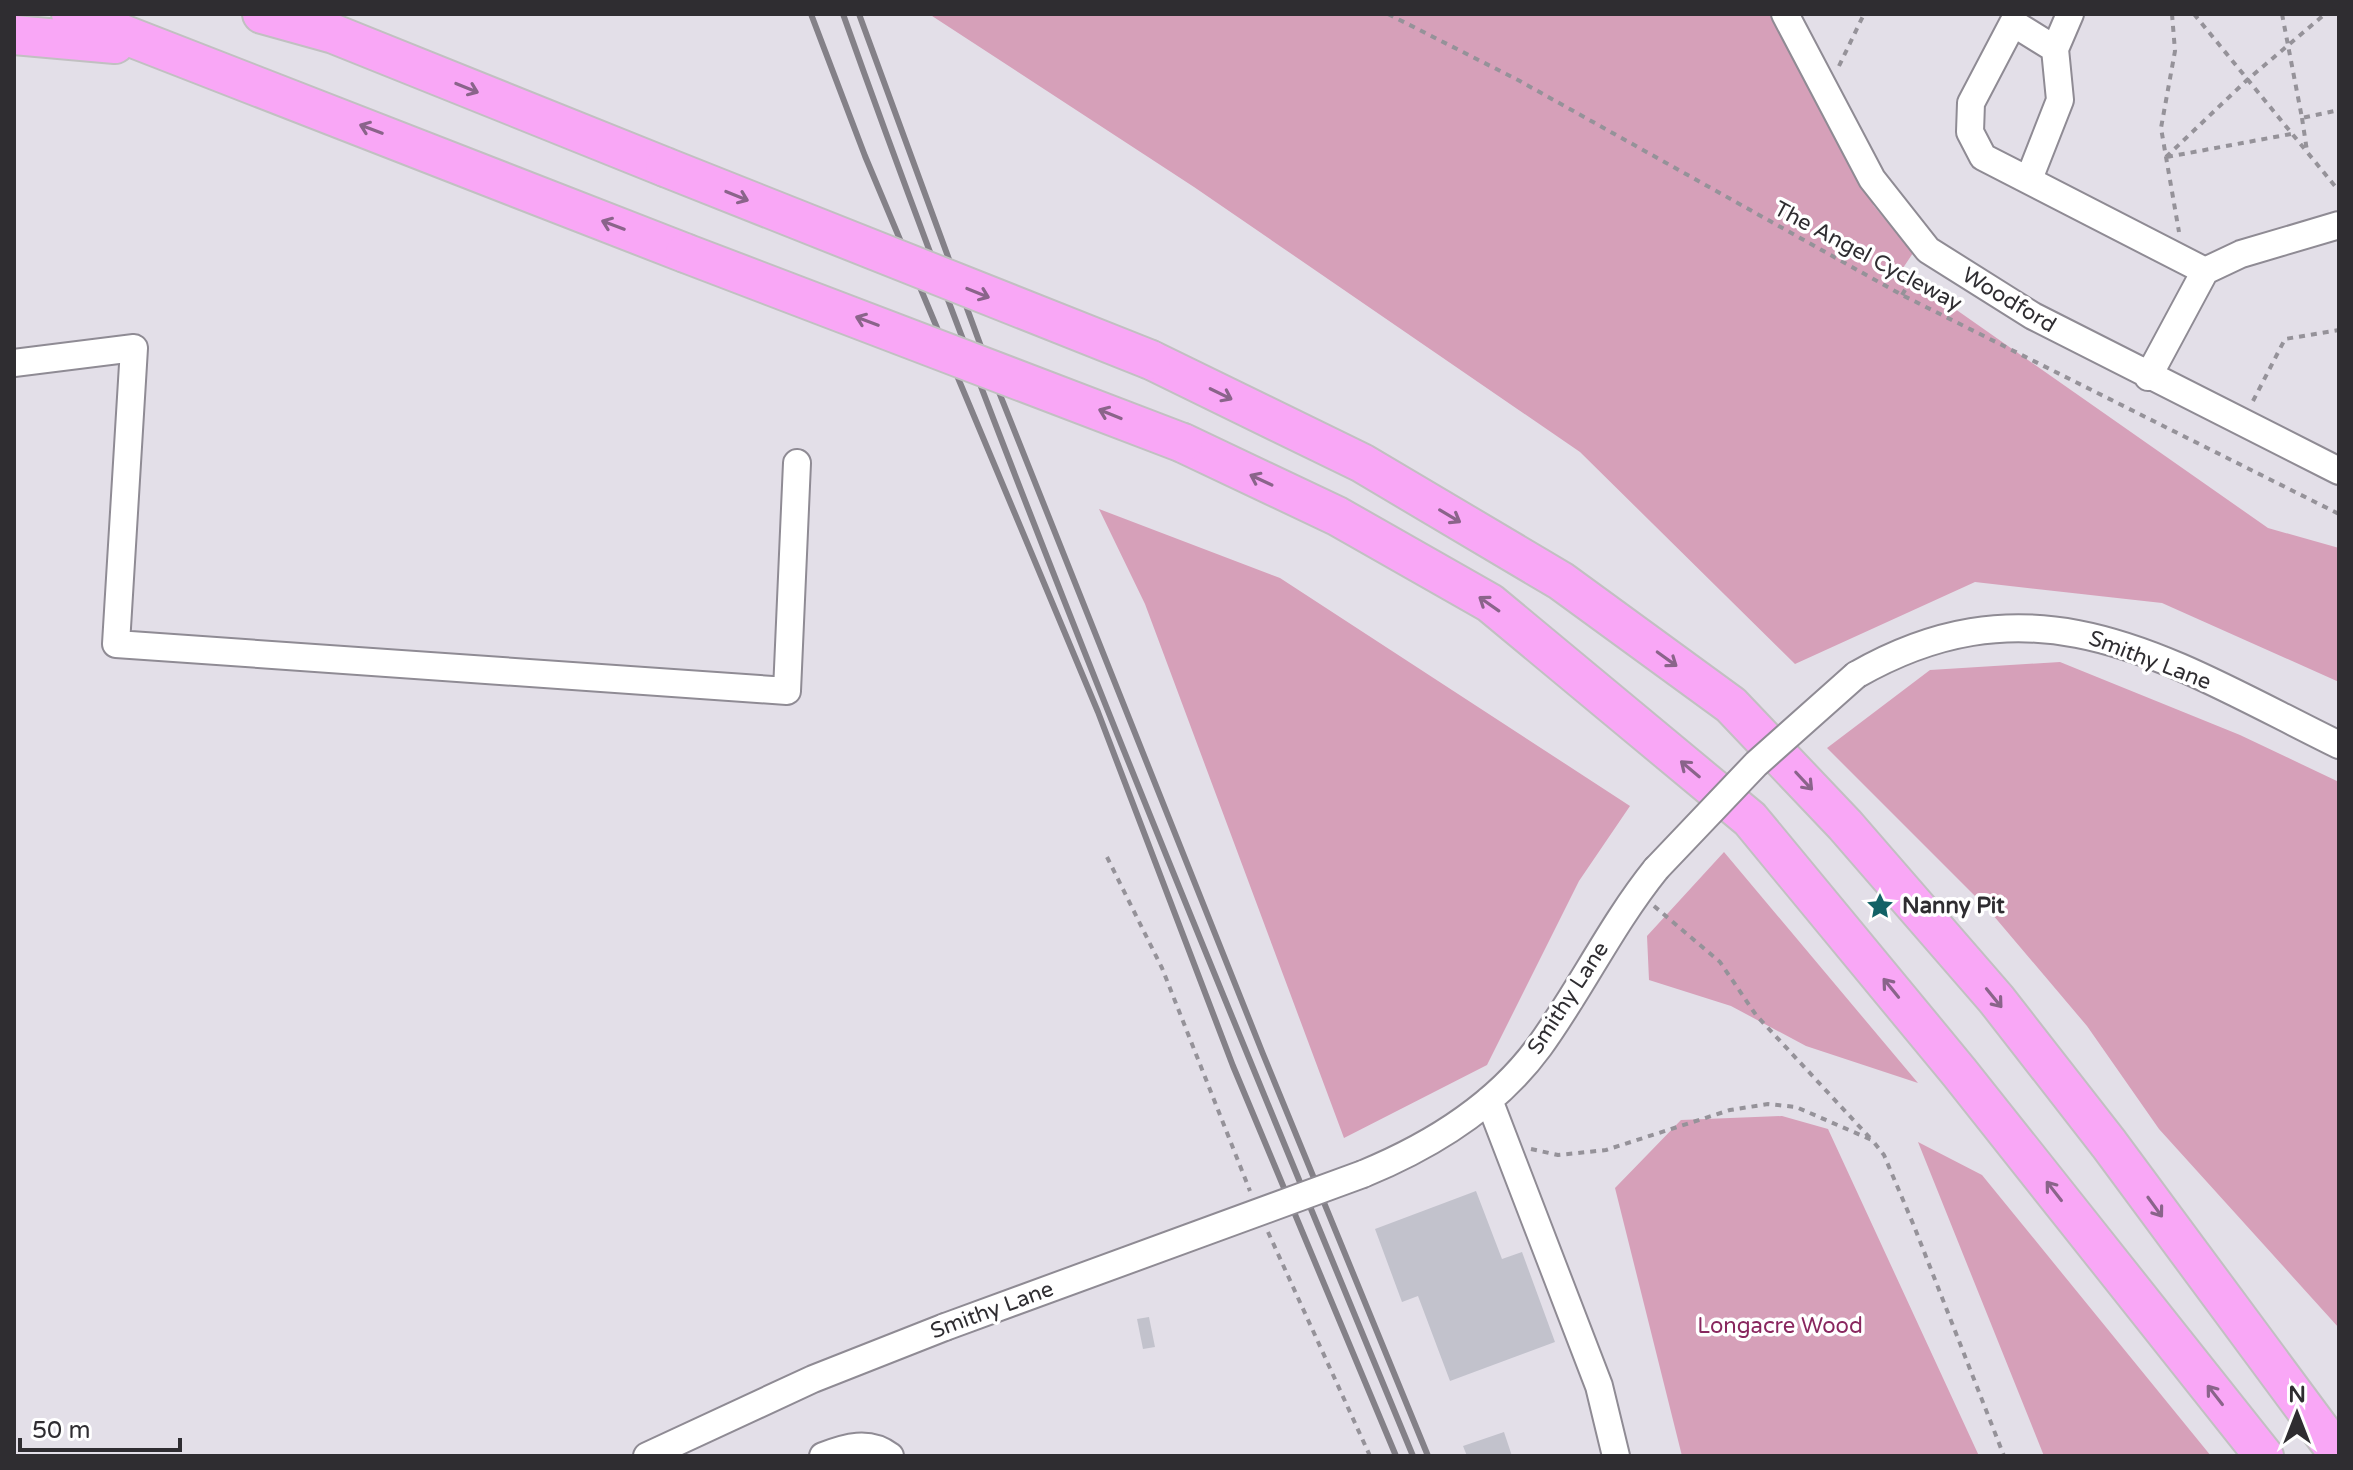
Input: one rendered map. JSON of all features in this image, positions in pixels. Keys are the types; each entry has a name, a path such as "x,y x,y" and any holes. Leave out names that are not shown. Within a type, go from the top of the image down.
{"highway":[{"path":"71,14 1183,443 1337,516 1490,603 1750,819 1959,1072 2264,1456"},
{"path":"262,14 334,34"},
{"path":"296,14 334,34 1151,360 1362,463 1561,581 1731,705 1845,825 1996,999 2109,1144 2339,1455"},
{"path":"14,35 165,49"}],"street":[{"name":"Woodford","path":"1785,14 1872,179 1928,250 2033,316 2148,377 2339,471"},
{"path":"2029,179 2060,100 2055,49 2070,14"},
{"path":"2055,49 2013,23 1971,103 1970,132 1983,157 2195,266 2339,225"},
{"path":"2148,377 2195,266"},
{"path":"14,363 134,348 116,644 787,691 797,463"},
{"name":"Smithy Lane","path":"647,1456 813,1379 945,1327 1363,1174 1428,1144 1489,1100 1539,1046 1637,892 1756,764 1856,675 1907,649 1962,633 2018,627 2070,631 2121,644 2168,662 2339,745"},
{"path":"1489,1100 1599,1386 1616,1456"},
{"path":"823,1456 843,1448 865,1446 881,1449 890,1456"}],"path":[{"name":"The Angel Cycleway","path":"1388,14 1518,80 1902,295 2339,514"},
{"path":"1826,95 1864,14"},
{"path":"2172,14 2175,51 2161,128 2165,157 2195,266"},
{"path":"2194,14 2339,191"},
{"path":"2282,14 2308,154"},
{"path":"2165,157 2247,80 2325,14"},
{"path":"2302,118 2339,110"},
{"path":"2165,157 2291,134"},
{"path":"1902,295 1928,250"},
{"path":"2253,401 2285,339 2339,330"},
{"path":"1107,857 1162,968 1254,1200"},
{"path":"1637,892 1720,962 1756,1015 1884,1155 2004,1456"},
{"path":"1505,1143 1558,1155 1606,1150 1730,1110 1768,1104 1796,1107 1872,1140"},
{"path":"1266,1228 1370,1456"}],"green space":[{"path":"929,14 1770,14 1874,206 1913,253 1901,271 2268,528 2339,548 2339,682 2162,603 1975,582 1795,664 1580,452 1194,187"},
{"path":"1099,509 1280,578 1630,806 1579,881 1487,1065 1344,1138 1145,604"},
{"path":"2060,662 2240,735 2339,782 2339,1328 2159,1129 2087,1026 1987,908 1827,748 1930,670"},
{"path":"1724,852 1918,1083 1806,1046 1731,1006 1649,980 1647,936"},
{"name":"Longacre Wood","path":"1782,1116 1828,1129 1979,1456 1682,1456 1615,1188 1681,1120"},
{"path":"1918,1142 1982,1175 2211,1456 2044,1456"}],"building":[{"path":"1476,1191 1502,1259 1522,1252 1555,1342 1450,1381 1418,1296 1402,1302 1375,1229"},
{"path":"1149,1317 1155,1347 1143,1349 1137,1319"},
{"path":"1504,1432 1512,1456 1467,1456 1463,1446"}],"railway":[{"path":"811,14 865,156 1098,712 1233,1066 1396,1456"},
{"path":"843,14 1047,558 1413,1456"},
{"path":"859,14 983,352 1263,1054 1428,1456"}],"place":[{"name":"Nanny Pit","path":"1880,906"}]}
